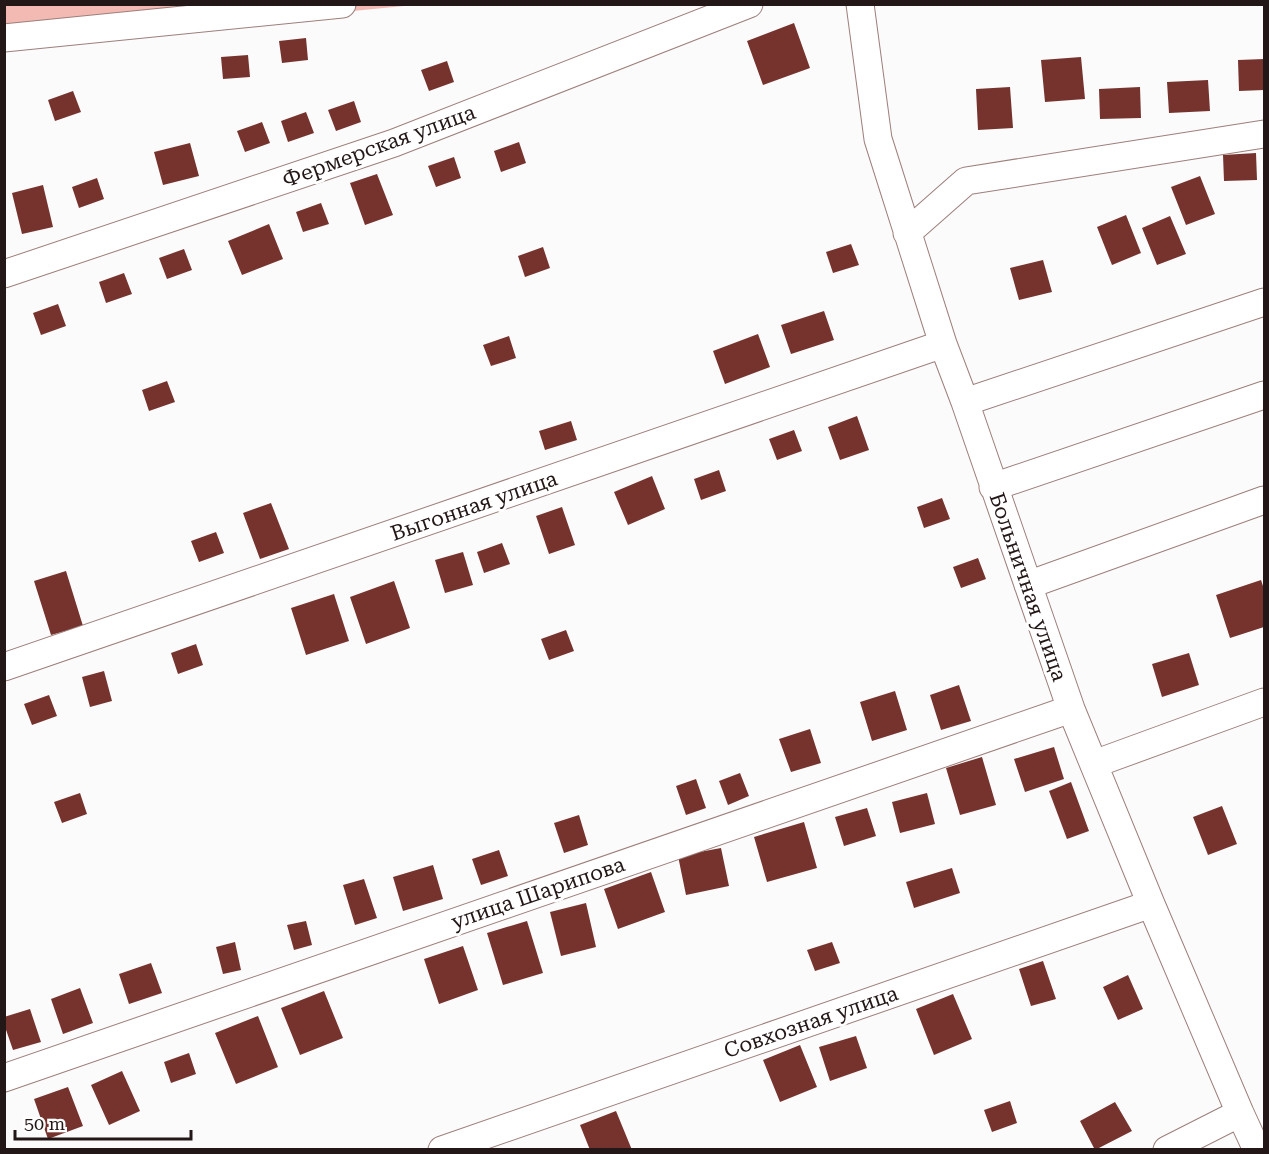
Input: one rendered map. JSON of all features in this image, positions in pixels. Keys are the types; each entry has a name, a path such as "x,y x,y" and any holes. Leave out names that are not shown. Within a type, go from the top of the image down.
{"street":[{"path":"4,38 342,4"},
{"name":"Фермерская улица","path":"4,274 394,143 749,4"},
{"name":"Больничная улица","path":"860,4 878,139 943,344 1071,709 1151,904 1257,1149"},
{"path":"907,233 966,181 1264,134"},
{"path":"965,402 1264,302"},
{"name":"Выгонная улица","path":"4,667 943,344"},
{"path":"993,487 1264,395"},
{"path":"1028,585 1264,500"},
{"path":"1094,764 1264,702"},
{"name":"улица Шарипова","path":"4,1078 1071,709"},
{"name":"Совхозная улица","path":"442,1149 472,1144 1151,904"},
{"path":"1167,1149 1240,1113"}],"shaded area":[{"path":"5,5 414,5 5,45"}],"building":[{"path":"794,23 810,68 763,85 747,41"},
{"path":"306,38 308,60 282,63 279,41"},
{"path":"248,55 250,77 223,79 221,57"},
{"path":"1081,57 1085,99 1045,102 1041,60"},
{"path":"1264,59 1264,90 1239,91 1238,60"},
{"path":"447,61 454,82 429,91 421,70"},
{"path":"1208,80 1210,111 1169,113 1167,82"},
{"path":"1010,87 1013,128 978,130 976,89"},
{"path":"1140,87 1141,118 1100,119 1099,89"},
{"path":"73,91 81,112 55,121 48,100"},
{"path":"354,101 361,122 336,131 328,110"},
{"path":"306,112 314,133 288,142 281,121"},
{"path":"262,122 270,143 245,152 237,131"},
{"path":"519,142 526,163 501,172 494,151"},
{"path":"190,143 199,176 163,185 154,152"},
{"path":"1256,153 1257,180 1224,181 1223,155"},
{"path":"454,157 461,178 436,187 428,166"},
{"path":"377,174 393,215 365,225 350,183"},
{"path":"1200,176 1215,214 1186,225 1171,187"},
{"path":"97,178 104,199 79,208 72,187"},
{"path":"43,185 53,227 22,234 12,193"},
{"path":"321,203 329,224 303,232 296,212"},
{"path":"1126,215 1141,253 1112,265 1097,227"},
{"path":"1170,216 1186,254 1157,265 1142,228"},
{"path":"269,224 283,259 242,275 228,241"},
{"path":"851,244 859,265 833,273 826,252"},
{"path":"543,247 550,268 525,277 518,256"},
{"path":"184,249 192,270 167,279 159,258"},
{"path":"1043,260 1052,292 1019,300 1010,268"},
{"path":"124,273 132,294 106,303 99,282"},
{"path":"58,304 66,326 41,335 33,313"},
{"path":"824,311 834,340 791,354 781,325"},
{"path":"758,334 770,367 725,384 713,351"},
{"path":"509,336 516,358 491,366 483,345"},
{"path":"167,381 175,402 149,411 142,390"},
{"path":"857,416 869,450 840,460 828,427"},
{"path":"571,421 577,440 545,450 539,431"},
{"path":"794,430 802,451 777,460 769,439"},
{"path":"719,470 726,491 701,500 694,479"},
{"path":"652,476 665,509 628,525 614,492"},
{"path":"942,498 950,519 924,528 917,507"},
{"path":"271,503 289,549 260,559 243,513"},
{"path":"562,507 575,545 549,554 536,516"},
{"path":"216,532 224,553 199,562 191,541"},
{"path":"502,543 510,564 484,573 477,552"},
{"path":"463,552 473,585 445,593 435,560"},
{"path":"978,558 986,579 961,588 953,567"},
{"path":"66,571 83,626 51,635 34,581"},
{"path":"1261,580 1264,589 1264,627 1230,638 1216,595"},
{"path":"394,581 410,628 366,644 350,597"},
{"path":"334,594 349,641 306,655 291,608"},
{"path":"566,630 574,651 549,660 541,639"},
{"path":"196,644 203,665 178,674 171,653"},
{"path":"1189,653 1199,685 1162,697 1152,664"},
{"path":"104,671 112,701 90,707 82,677"},
{"path":"959,685 971,721 941,730 930,695"},
{"path":"895,691 907,730 872,741 860,702"},
{"path":"49,695 57,716 32,725 24,704"},
{"path":"810,729 821,763 791,772 779,739"},
{"path":"1054,747 1064,779 1025,792 1014,759"},
{"path":"982,757 996,805 960,815 946,768"},
{"path":"740,773 749,796 728,805 719,781"},
{"path":"696,779 706,808 686,815 676,786"},
{"path":"1071,782 1089,831 1067,839 1049,791"},
{"path":"80,793 87,814 62,823 54,802"},
{"path":"927,793 935,824 900,833 892,802"},
{"path":"1222,806 1237,844 1208,855 1193,817"},
{"path":"867,808 876,836 844,846 835,817"},
{"path":"579,815 588,845 564,853 554,823"},
{"path":"804,822 817,868 767,882 754,837"},
{"path":"721,848 729,886 686,895 678,856"},
{"path":"499,850 508,876 481,885 472,859"},
{"path":"433,865 443,899 403,911 393,877"},
{"path":"952,868 960,893 914,908 906,882"},
{"path":"651,872 665,912 618,929 604,889"},
{"path":"364,879 377,918 355,925 343,885"},
{"path":"586,903 596,947 561,956 550,912"},
{"path":"306,921 312,945 294,950 287,925"},
{"path":"527,921 543,973 503,985 487,933"},
{"path":"235,942 241,970 223,974 216,947"},
{"path":"832,942 840,963 815,971 807,950"},
{"path":"463,946 478,990 439,1004 424,959"},
{"path":"1043,961 1056,999 1031,1006 1019,969"},
{"path":"151,963 162,993 129,1004 119,974"},
{"path":"1128,975 1143,1009 1118,1020 1103,987"},
{"path":"80,988 93,1023 63,1034 51,999"},
{"path":"324,991 343,1038 300,1055 281,1008"},
{"path":"953,994 972,1039 934,1055 916,1009"},
{"path":"30,1009 41,1042 13,1050 4,1024 4,1017"},
{"path":"258,1016 278,1067 236,1084 215,1033"},
{"path":"856,1036 867,1068 830,1081 819,1047"},
{"path":"800,1045 817,1087 780,1102 763,1060"},
{"path":"189,1053 196,1074 171,1083 164,1062"},
{"path":"122,1071 140,1111 109,1125 91,1085"},
{"path":"68,1087 83,1126 48,1139 34,1099"},
{"path":"1010,1101 1017,1123 992,1132 984,1110"},
{"path":"1115,1102 1132,1131 1095,1150 1080,1121"},
{"path":"616,1111 632,1150 590,1150 580,1125"}]}
